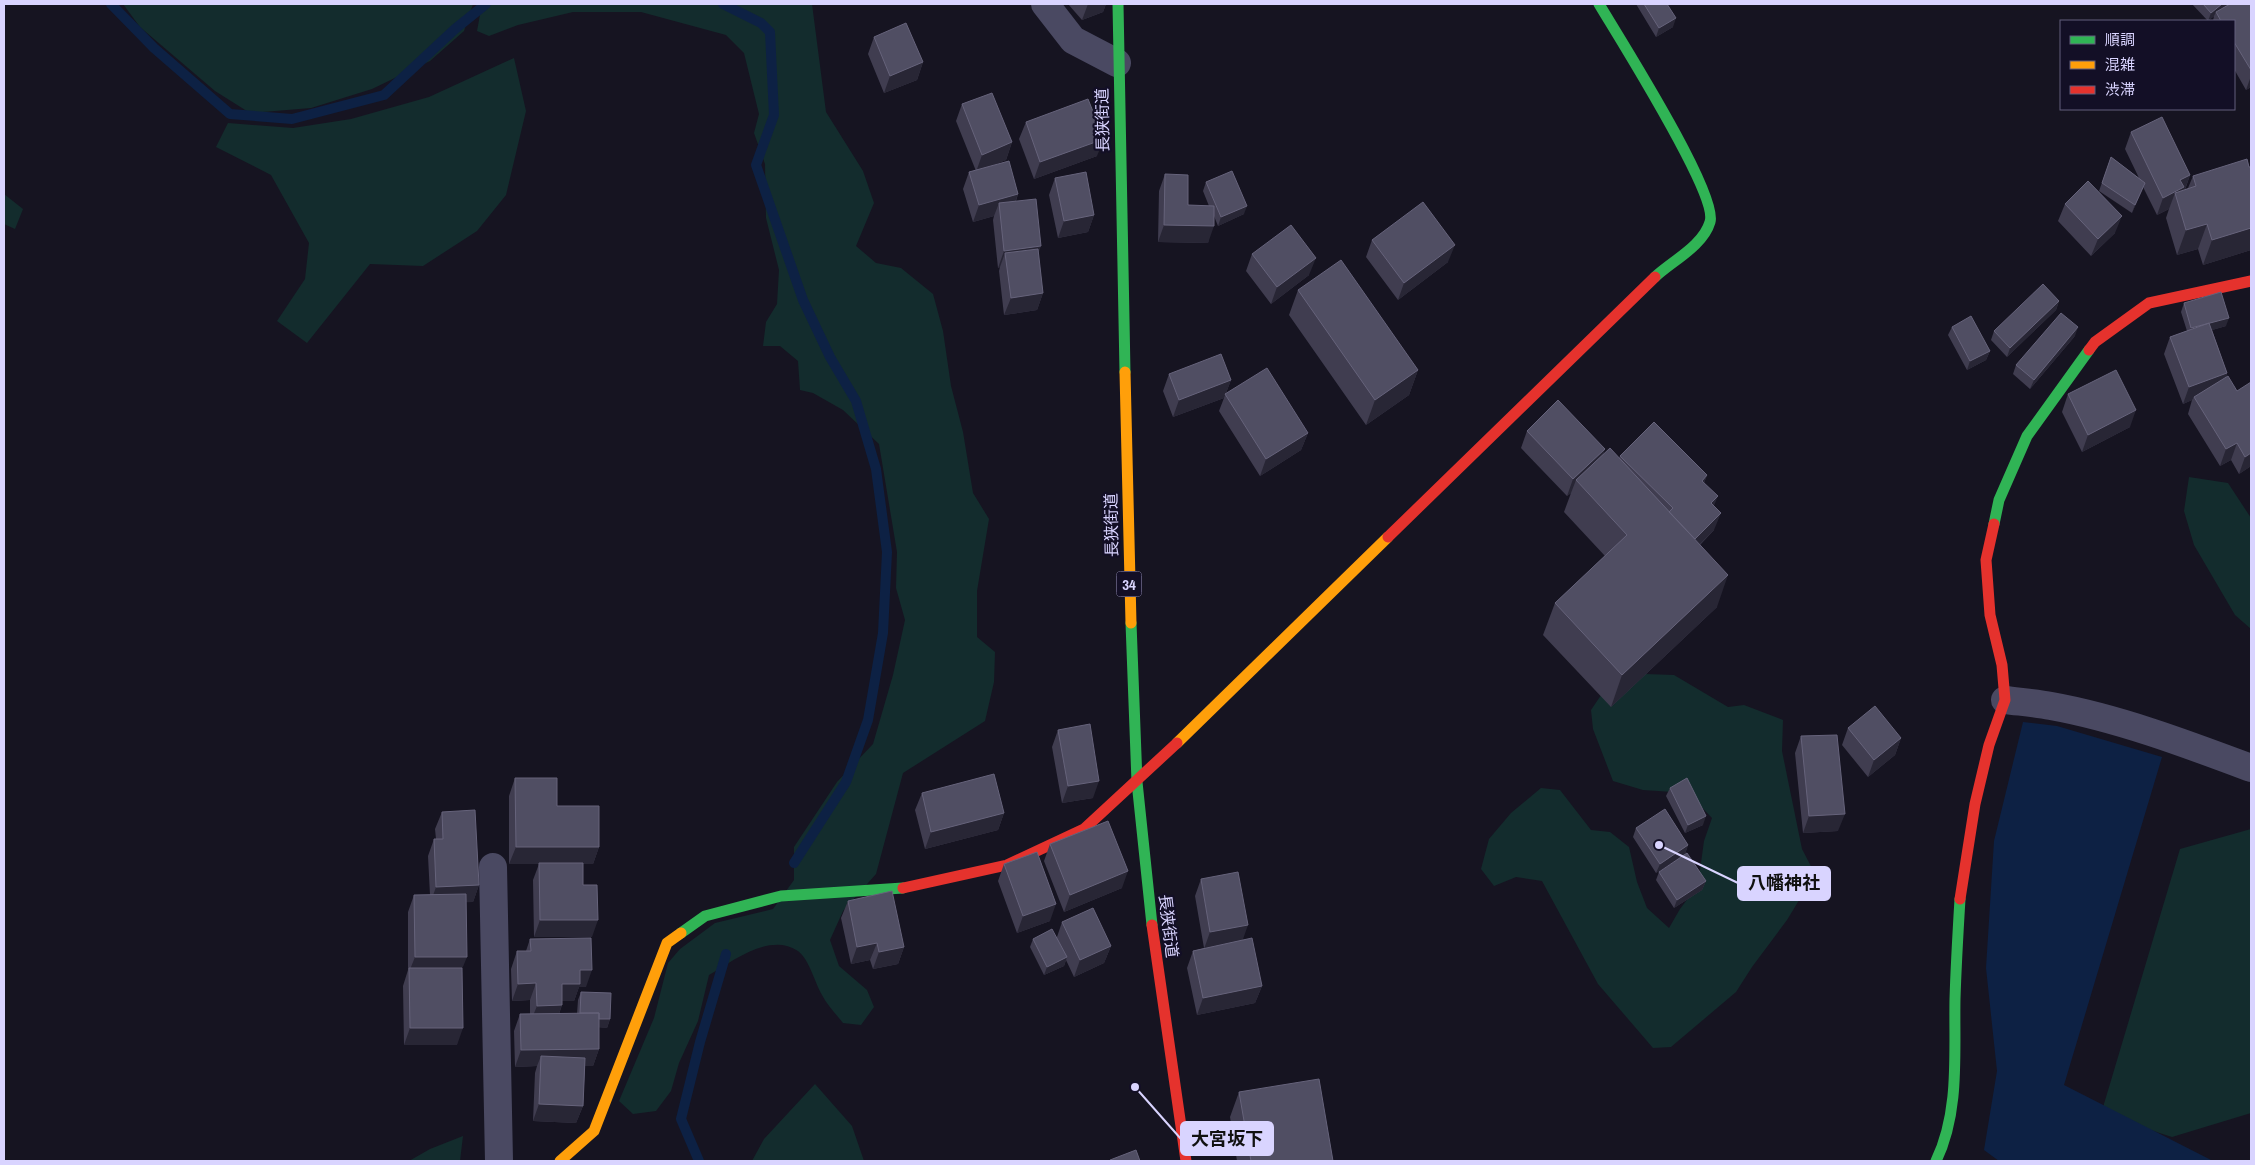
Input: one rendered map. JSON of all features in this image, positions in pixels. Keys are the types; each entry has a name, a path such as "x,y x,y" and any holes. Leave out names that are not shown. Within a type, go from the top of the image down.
{"street":[{"path":"1045,4 1073,40 1118,63"},
{"name":"長狭街道","path":"1118,4 1130,602 1138,782 1151,919 1186,1161"},
{"path":"560,1161 594,1131 667,943 705,916 781,896 913,886 1007,865 1084,829 1138,782 1656,276 1702,238 1711,221 1710,208 1704,194 1679,138 1599,4"},
{"path":"1936,1161 1944,1145 1954,1085 1954,998 1960,892 1975,804 1989,746 2006,700 2002,665 1990,615 1986,560 1999,500 2027,436 2095,342 2148,303 2251,281"},
{"path":"2006,700 2051,706 2098,718 2185,744 2251,768"},
{"path":"493,867 498,1161"}],"green space":[{"path":"123,4 473,4 464,31 430,61 372,89 311,108 250,113 215,91 140,27"},
{"path":"482,4 812,4 826,112 863,171 874,203 856,246 876,263 901,268 933,294 943,331 951,386 963,432 973,493 989,519 977,591 977,637 995,652 994,682 985,721 903,773 876,874 843,911 830,940 839,966 867,990 874,1007 861,1025 843,1023 824,999 809,965 802,955 787,946 764,947 740,956 709,975 698,1021 679,1063 671,1091 656,1111 633,1114 619,1101 654,1018 668,963 680,949 715,923 773,909 794,880 794,847 837,782 873,744 893,675 905,620 896,588 897,552 879,444 843,410 813,393 800,390 798,361 780,346 763,346 766,322 777,304 779,270 766,218 765,164 754,133 759,114 744,53 726,35 641,12 573,12 518,25 489,36 477,31"},
{"path":"514,58 526,111 506,195 477,231 423,266 370,264 307,343 277,321 305,279 309,243 271,175 216,147 228,123 293,128 351,119 429,97"},
{"path":"4,194 23,209 15,229 4,224"},
{"path":"2189,477 2228,483 2251,518 2251,629 2235,615 2194,545 2184,511"},
{"path":"1616,673 1674,675 1728,707 1744,705 1783,720 1782,751 1802,849 1815,874 1787,920 1736,992 1671,1047 1653,1048 1598,984 1542,881 1516,877 1494,886 1481,869 1489,839 1511,813 1541,788 1560,790 1591,830 1610,832 1629,847 1637,882 1647,908 1669,928 1680,909 1698,885 1704,841 1712,818 1688,793 1643,790 1613,781 1593,729 1591,710"},
{"path":"2251,829 2251,1113 2172,1137 2101,1114 2180,849"},
{"path":"815,1084 852,1126 864,1161 752,1161 764,1139"},
{"path":"463,1136 460,1161 409,1161 430,1149"}],"water":[{"path":"2023,722 2057,726 2162,757 2064,1085 2213,1161 1999,1161 1984,1150 1997,1071 1986,968 1994,841"}],"building":[{"path":"1644,4 1667,4 1676,18 1659,28"},
{"path":"2203,4 2222,4 2211,13"},
{"path":"2230,4 2251,4 2251,70 2235,44 2235,20 2220,20 2216,12"},
{"path":"906,23 923,62 890,76 874,37"},
{"path":"992,93 1012,142 982,155 962,104"},
{"path":"1088,99 1104,139 1040,162 1026,122"},
{"path":"2162,117 2190,175 2180,180 2184,187 2163,198 2131,132"},
{"path":"2111,157 2145,183 2135,205 2102,183"},
{"path":"2247,159 2249,167 2251,167 2251,228 2212,240 2207,224 2186,230 2175,193 2196,186 2193,176"},
{"path":"1009,161 1018,194 979,205 969,172"},
{"path":"1232,171 1247,206 1221,217 1206,182"},
{"path":"1086,172 1094,215 1064,221 1055,178"},
{"path":"1165,174 1188,175 1188,205 1214,206 1214,226 1164,225"},
{"path":"2088,181 2122,216 2098,239 2065,204"},
{"path":"1036,199 1041,246 1004,251 999,203"},
{"path":"1423,202 1455,245 1404,283 1372,240"},
{"path":"1291,225 1316,258 1277,287 1252,254"},
{"path":"1038,249 1043,293 1011,298 1005,253"},
{"path":"1341,260 1418,370 1375,400 1298,290"},
{"path":"2043,284 2059,301 2010,348 1994,331"},
{"path":"2221,292 2229,318 2191,328 2184,303"},
{"path":"2061,313 2078,327 2034,380 2016,365"},
{"path":"1971,316 1990,351 1970,361 1952,327"},
{"path":"2209,323 2227,373 2189,387 2170,337"},
{"path":"1221,354 1231,380 1179,400 1169,374"},
{"path":"1267,368 1308,433 1266,459 1225,394"},
{"path":"2116,370 2136,410 2088,435 2068,394"},
{"path":"2228,376 2237,391 2251,382 2251,453 2245,457 2237,443 2226,449 2194,397"},
{"path":"1558,400 1605,449 1573,479 1527,431"},
{"path":"1654,422 1707,475 1702,481 1718,496 1711,503 1721,513 1695,539 1669,512 1673,508 1620,456"},
{"path":"1610,448 1728,575 1622,675 1555,603 1627,535 1576,480"},
{"path":"1875,706 1901,738 1874,760 1848,728"},
{"path":"1090,724 1099,781 1068,786 1058,730"},
{"path":"1837,735 1845,814 1809,816 1801,736"},
{"path":"994,774 1004,813 931,832 922,793"},
{"path":"515,778 557,778 557,806 599,806 599,847 516,847"},
{"path":"1687,778 1706,816 1688,825 1670,788"},
{"path":"1665,809 1688,845 1660,864 1636,828"},
{"path":"475,810 479,885 436,887 434,839 443,839 442,812"},
{"path":"1108,821 1128,871 1070,895 1050,844"},
{"path":"1037,852 1056,904 1023,916 1004,864"},
{"path":"1687,853 1706,881 1677,900 1659,872"},
{"path":"539,863 583,863 583,885 597,885 598,920 540,920"},
{"path":"1238,872 1248,925 1210,932 1201,879"},
{"path":"892,891 904,947 879,952 877,943 857,947 848,901"},
{"path":"466,894 467,957 415,957 414,895"},
{"path":"1093,908 1111,946 1080,960 1062,922"},
{"path":"1052,929 1067,957 1047,967 1033,939"},
{"path":"591,938 592,970 580,970 580,984 562,984 562,1005 537,1006 536,983 518,984 517,951 531,951 530,939"},
{"path":"1252,938 1262,986 1203,998 1193,951"},
{"path":"409,968 462,968 463,1028 410,1028"},
{"path":"581,992 611,993 610,1019 599,1019 599,1013 580,1013"},
{"path":"599,1013 599,1049 521,1050 520,1014"},
{"path":"541,1056 585,1058 583,1106 539,1104"},
{"path":"1319,1079 1333,1161 1251,1161 1239,1092"},
{"path":"1136,1150 1140,1161 1110,1160"}],"waterway":[{"path":"111,4 154,48 230,114 292,119 384,95 455,29 486,4"},
{"path":"723,4 761,23 770,32 774,115 756,165 803,300 830,357 856,401 876,469 887,552 883,633 868,720 846,782 794,863"},
{"path":"699,1161 681,1119 700,1042 726,954"}],"traffic: fast":[{"path":"1118,4 1125,372"},
{"path":"1599,4 1665,115 1699,181 1709,206 1710,222 1701,238 1694,246 1655,277"},
{"path":"1994,524 1999,500 2027,436 2089,350"},
{"path":"1131,623 1137,782 1152,925"},
{"path":"681,933 705,916 781,896 903,888"},
{"path":"1936,1161 1944,1142 1949,1122 1954,1082 1955,987 1960,899"}],"traffic: slow":[{"path":"1125,372 1131,623"},
{"path":"1177,743 1388,537"},
{"path":"560,1161 594,1131 667,943 681,933"}],"traffic: jam":[{"path":"1388,537 1655,277"},
{"path":"2089,350 2095,342 2149,303 2251,281"},
{"path":"1960,899 1975,804 1989,745 2005,700 2002,665 1990,615 1986,560 1994,524"},
{"path":"903,888 1007,865 1084,829 1177,743"},
{"path":"1152,925 1186,1161"}],"place":[{"name":"八幡神社","path":"1659,845"},
{"name":"大宮坂下","path":"1135,1087"}]}
